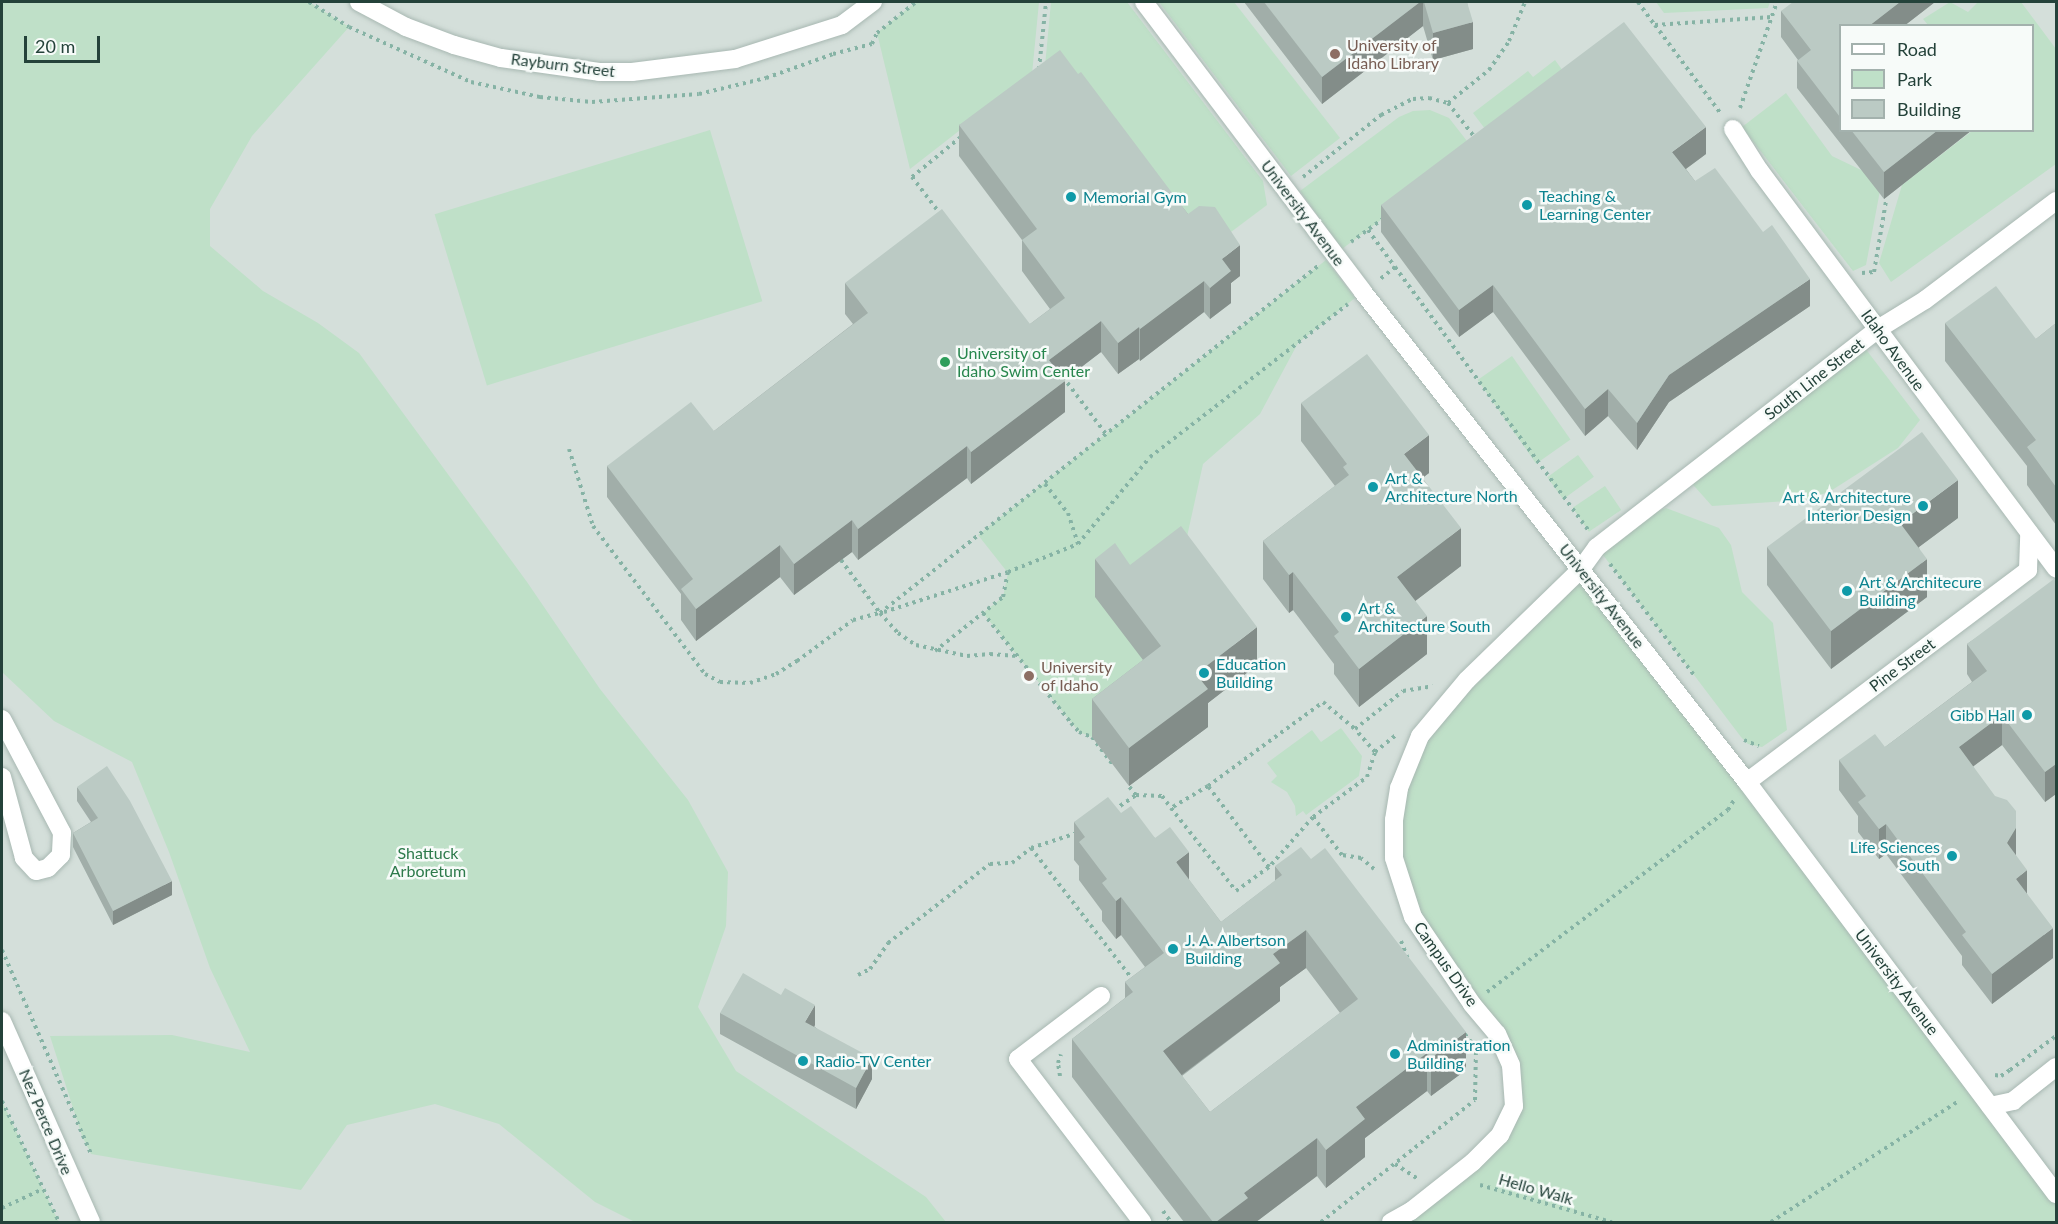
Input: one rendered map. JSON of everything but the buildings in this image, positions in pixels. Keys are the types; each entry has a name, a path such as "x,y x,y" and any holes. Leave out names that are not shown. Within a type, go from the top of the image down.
{"street":[{"name":"Rayburn Street","path":"359,2 406,27 454,45 491,55 529,63 599,72 632,72 735,59 842,25 873,2"},
{"name":"University Avenue","path":"1144,2 1287,191 1331,257 1363,292 1747,782 2056,1194"},
{"name":"Idaho Avenue","path":"1733,129 1759,170 2056,569"},
{"name":"South Line Street","path":"1581,569 1597,547 1878,329 1925,300 2056,201"},
{"name":"Pine Street","path":"1747,782 2028,570 2029,533"},
{"name":"Campus Drive","path":"1391,1222 1455,1177 1500,1135 1514,1106 1511,1065 1497,1034 1473,1004 1413,917 1394,858 1394,820 1399,788 1420,736 1467,680 1581,569"},
{"path":"2,725 62,833 61,855 48,868 36,871 24,858 2,777"},
{"path":"1101,996 1018,1059 1142,1222"},
{"name":"Nez Perce Drive","path":"2,1021 92,1222"},
{"path":"1990,1106 2013,1101 2056,1067"}],"path":[{"path":"1038,76 1046,2"},
{"path":"1448,103 1489,70 1509,41 1523,2"},
{"path":"1638,2 1733,129"},
{"path":"1733,129 1777,2"},
{"path":"1655,25 1772,17"},
{"path":"1287,191 1381,115 1413,99 1429,98 1448,103 1481,145"},
{"path":"948,224 912,177 966,134"},
{"path":"1834,270 1857,273 1874,272 1886,201"},
{"path":"880,613 1331,257 1387,216"},
{"path":"1368,230 1597,547 1701,684"},
{"path":"569,448 593,526 705,674 720,682 750,683 776,674 853,620 1008,572 1078,544 1150,457 1395,267"},
{"path":"1055,367 1106,434"},
{"path":"1045,484 1068,513 1078,544"},
{"path":"841,560 880,613 898,633 916,645 935,651 967,656 990,654 1017,656"},
{"path":"935,651 1004,597 1008,572"},
{"path":"983,613 1071,723 1079,732 1092,737 1117,770"},
{"path":"1355,729 1403,691 1443,684"},
{"path":"1171,808 1209,786 1323,702 1355,729 1375,752"},
{"path":"1109,813 1136,795 1162,796 1236,891 1269,867 1313,817 1367,777 1375,752 1401,732"},
{"path":"1741,737 1748,744 1762,747"},
{"path":"1123,778 1136,795"},
{"path":"1473,1004 1728,810 1747,782"},
{"path":"1209,786 1269,867"},
{"path":"1313,817 1342,855 1361,858 1376,870"},
{"path":"858,975 870,969 888,943 990,864 1012,863 1031,848 1081,831"},
{"path":"1031,848 1136,983"},
{"path":"2,950 91,1154"},
{"path":"1988,1069 1992,1075 2001,1076 2056,1036"},
{"path":"1060,1075 1058,1063 1061,1053"},
{"path":"1771,1222 1977,1089"},
{"path":"2,1101 59,1222"},
{"name":"Hello Walk","path":"1455,1177 1612,1222"},
{"path":"2,1208 43,1189"}],"shaded area":[{"name":"University of Idaho","path":"2,2 2056,2 2056,1222 2,1222"}],"green space":[{"name":"Shattuck Arboretum","path":"2,2 309,2 349,27 252,136 210,209 210,246 263,291 318,323 359,353 527,582 600,689 688,800 728,872 726,926 698,1007 736,1071 926,1197 946,1222 635,1222 595,1202 499,1124 435,1104 347,1125 301,1190 91,1154 82,1136 50,1036 172,1035 250,1052 210,968 169,852 132,762 54,721 2,672"},
{"path":"916,2 1039,2 1032,74 910,169 877,33"},
{"path":"1051,2 1127,2 1263,181 1267,205 1223,238 1189,239 1045,66"},
{"path":"1159,2 1234,2 1340,138 1291,176"},
{"path":"1656,2 1770,2 1768,8 1664,13"},
{"path":"1950,2 1968,12 1978,2 2021,2 2056,49 2056,164 1891,282 1879,263 1902,185 1971,132 2034,132 2034,24 1927,24 1923,19"},
{"path":"1555,60 1563,71 1498,146 1473,113 1528,71 1533,77"},
{"path":"1786,93 1832,156 1882,180 1866,265 1853,271 1742,127"},
{"path":"1430,110 1449,118 1474,150 1342,249 1300,191 1399,117 1413,111"},
{"path":"710,130 762,301 487,385 435,214"},
{"path":"1326,260 1355,298 1298,343 1260,414 1203,464 1181,564 1166,680 1092,737 1079,732 983,613 1003,597 1008,573 978,535"},
{"path":"1861,343 1920,420 1898,448 1829,492 1803,500 1712,506 1687,478"},
{"path":"1512,356 1571,440 1536,464 1478,380"},
{"path":"1578,455 1594,477 1563,499 1547,477"},
{"path":"1605,486 1621,510 1589,532 1573,508"},
{"path":"1666,508 1719,528 1731,545 1742,592 1773,623 1787,730 1762,747 1748,744 1741,737 1597,547 1629,522"},
{"path":"1581,569 2056,1194 2056,1222 1391,1222 1455,1177 1514,1106 1511,1065 1413,917 1394,820 1420,736"},
{"path":"1341,728 1362,756 1359,776 1306,815 1303,811 1296,816 1295,806 1287,792 1271,782 1277,776 1267,763 1312,730 1321,742"},
{"path":"2,1101 43,1189 59,1222 2,1222"}],"place":[{"name":"University of Idaho Library","path":"1335,54"},
{"name":"Memorial Gym","path":"1071,197"},
{"name":"Teaching & Learning Center","path":"1527,205"},
{"name":"University of Idaho Swim Center","path":"945,362"},
{"name":"Art & Architecture North","path":"1373,487"},
{"name":"Art & Architecture Interior Design","path":"1923,506"},
{"name":"Art & Architecure Building","path":"1847,591"},
{"name":"Art & Architecture South","path":"1346,617"},
{"name":"Education Building","path":"1204,673"},
{"name":"University of Idaho","path":"1029,676"},
{"name":"Gibb Hall","path":"2027,715"},
{"name":"Life Sciences South","path":"1952,856"},
{"name":"J. A. Albertson Building","path":"1173,949"},
{"name":"Administration Building","path":"1395,1054"},
{"name":"Radio-TV Center","path":"803,1061"}]}
